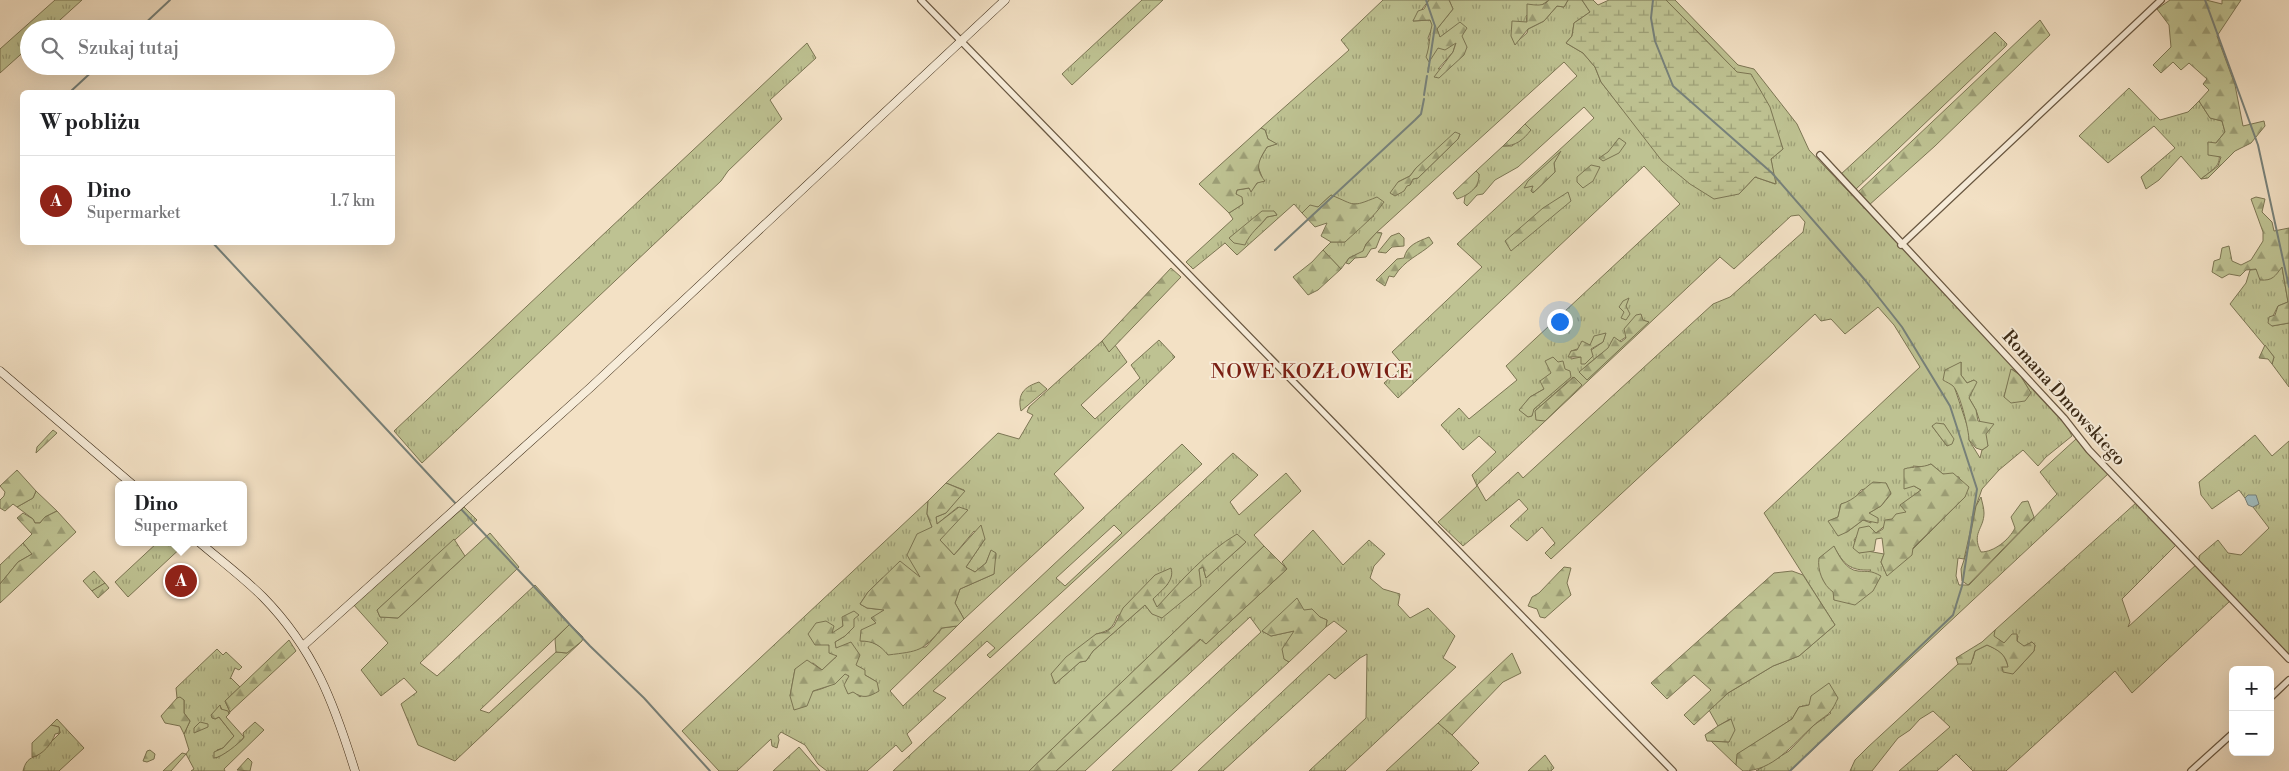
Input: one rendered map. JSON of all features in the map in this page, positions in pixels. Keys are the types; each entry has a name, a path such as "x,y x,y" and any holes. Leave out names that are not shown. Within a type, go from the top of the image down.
{"street":[{"path":"921,0 1673,771"},
{"path":"303,646 598,381 1005,0"},
{"path":"1901,245 2161,0"},
{"name":"Romana Dmowskiego","path":"1820,155 1901,245 2058,410 2089,450 2289,659"},
{"path":"0,371 127,481"},
{"path":"204,546 262,597 303,646 332,700 355,771"},
{"path":"2274,694 2289,680"},
{"path":"2192,771 2229,736"}],"green space":[{"path":"55,0 82,0 60,20 33,20"},
{"path":"1142,0 1163,0 1072,85 1062,74"},
{"path":"1383,0 1429,0 1413,21 1430,20 1433,25 1428,38 1430,45 1439,48 1456,42 1453,52 1438,69 1448,67 1456,62 1467,47 1445,33 1440,38 1437,29 1453,9 1449,0 1549,0 1526,16 1527,22 1520,39 1527,33 1528,29 1544,21 1557,6 1564,7 1568,0 1582,0 1590,12 1574,23 1572,36 1566,43 1583,53 1595,67 1601,82 1623,110 1739,194 1755,177 1775,184 1771,159 1783,149 1773,127 1762,107 1733,69 1666,0 1675,0 1738,65 1754,69 1797,124 1809,150 2021,373 2064,421 2072,436 2038,466 2023,450 1999,470 1982,489 1976,506 1964,559 1958,558 1956,576 1959,585 1969,585 2057,494 2040,472 2076,439 2109,473 1790,771 1756,771 1789,751 1814,725 1831,713 1809,705 1799,707 1792,719 1738,754 1736,765 1711,741 1729,742 1730,719 1718,726 1709,710 1728,693 1773,666 1799,656 1835,625 1764,513 1920,367 1894,325 1878,307 1845,334 1831,319 1821,321 1815,314 1551,559 1545,553 1555,543 1542,527 1527,541 1510,526 1528,509 1519,499 1463,546 1438,522 1477,486 1472,475 1496,452 1479,436 1463,450 1441,425 1459,408 1469,419 1517,380 1506,366 1680,204 1644,166 1398,398 1384,383 1404,366 1392,352 1482,267 1457,244 1594,118 1584,107 1518,167 1495,180 1483,194 1477,195 1467,206 1464,203 1465,196 1477,186 1479,174 1476,171 1503,146 1512,146 1531,130 1525,124 1577,76 1564,62 1377,232 1366,244 1363,252 1349,258 1341,269 1323,250 1331,242 1345,242 1361,225 1374,216 1359,204 1348,204 1331,195 1318,207 1305,210 1302,213 1294,204 1237,255 1225,243 1193,269 1186,262 1233,219 1229,213 1243,204 1236,194 1237,190 1249,188 1251,191 1262,177 1257,164 1267,147 1276,144 1268,139 1265,130 1261,128 1349,50 1341,40","holes":["1460,134 1458,139 1418,178 1413,179 1410,185 1398,182 1410,176 1416,168","1559,153 1554,163 1555,172 1533,193 1531,191 1534,186 1525,187","1274,211 1277,215 1267,217 1255,230 1229,238","1799,215 1805,222 1803,232 1730,297 1713,304 1523,478 1518,472 1486,501 1477,485 1720,257 1734,269 1791,216","1648,322 1587,380 1580,372 1595,358","1605,334 1603,342 1581,357 1571,359 1571,351 1590,345","1961,362 1961,375 1967,383 1974,380 1969,398 1976,410 1988,446 1982,450 1980,458 1969,440 1969,431 1954,386","2012,369 2020,375 2031,393 2004,397","1551,373 1570,377 1534,409 1528,417 1520,410 1530,397 1544,389","1573,377 1582,385 1535,411","1944,424 1950,435 1947,446 1932,426","1931,464 1943,474 1959,477 1965,497 1887,575 1881,562 1884,554 1867,551 1859,553 1854,540 1859,533 1876,533 1893,519 1907,512 1901,505 1921,490 1914,486 1913,466 1924,467","1886,483 1891,494 1881,506 1869,513 1871,523 1863,520 1847,532 1829,521 1838,517 1841,504 1853,501 1861,490","1834,547 1844,562 1852,568 1871,570 1834,600"]},
{"path":"1429,0 1449,0 1453,9 1437,29 1440,37 1460,22 1467,28 1462,36 1467,47 1464,55 1439,78 1434,77 1453,52 1456,43 1445,50 1438,48 1429,62 1426,57 1432,25 1430,20 1413,21 1418,11 1424,9"},
{"path":"1549,0 1568,0 1564,7 1557,6 1544,21 1528,29 1515,45 1511,36 1512,21 1527,22 1527,4 1542,5"},
{"path":"1582,0 1593,0 1598,5 1609,0 1666,0 1737,72 1751,74 1770,107 1783,149 1771,159 1776,184 1755,177 1739,194 1714,199 1690,184 1662,161 1601,82 1595,67 1583,53 1566,43 1572,36 1574,23 1590,12"},
{"path":"2170,0 2206,0 2222,4 2222,0 2241,0 2217,36 2235,85 2243,126 2264,121 2265,126 2251,143 2235,151 2208,178 2201,179 2218,166 2221,157 2208,155 2208,142 2216,143 2225,132 2222,121 2210,118 2199,101 2209,90 2203,84 2207,79 2189,63 2181,70 2173,62 2161,73 2153,65 2171,47 2169,25 2157,9"},
{"path":"2040,20 2050,35 1935,146 1868,206 1858,192"},
{"path":"20,31 20,55 0,73 0,49"},
{"path":"1995,32 2007,44 2006,46 1855,190 1840,175"},
{"path":"807,43 816,58 770,100 782,119 728,171 721,181 422,463 394,431"},
{"path":"2129,88 2160,120 2188,112 2199,101 2210,118 2222,121 2225,132 2216,143 2219,161 2215,168 2201,179 2181,156 2159,180 2146,189 2141,177 2175,148 2154,126 2108,163 2079,136"},
{"path":"1525,124 1531,130 1525,137 1515,144 1503,146"},
{"path":"1261,128 1265,130 1268,139 1277,144 1267,147 1260,160 1259,168 1265,181 1257,183 1251,192 1249,188 1237,190 1236,194 1242,197 1243,204 1229,213 1199,184"},
{"path":"1455,132 1460,134 1458,139 1418,178 1413,179 1404,191 1395,196 1390,193 1398,182 1410,176 1416,168"},
{"path":"1619,138 1626,143 1619,153 1603,161 1599,158 1608,152"},
{"path":"1561,151 1554,163 1555,172 1533,193 1531,191 1533,186 1524,188 1528,181"},
{"path":"1591,165 1600,167 1593,181 1583,188 1577,182 1577,177"},
{"path":"1476,171 1479,174 1479,179 1476,187 1457,199 1453,193"},
{"path":"1568,192 1571,201 1511,251 1505,241 1543,208"},
{"path":"1331,195 1353,204 1362,203 1377,197 1384,202 1371,218 1345,242 1331,242 1321,236 1327,223 1315,227 1302,213 1310,205 1318,207"},
{"path":"2256,197 2265,199 2262,212 2272,222 2274,231 2289,228 2289,323 2272,326 2268,323 2269,317 2275,315 2278,306 2288,302 2282,267 2268,280 2260,280 2256,269 2246,270 2240,276 2229,274 2222,278 2212,272 2214,261 2220,259 2222,248 2229,246 2232,261 2241,265 2251,260 2263,241 2263,232 2251,199"},
{"path":"1262,211 1274,211 1277,215 1267,217 1245,245 1234,243 1229,238"},
{"path":"1377,232 1382,233 1376,248 1371,249 1366,257 1355,258 1349,264 1346,263 1349,258 1363,251 1366,244"},
{"path":"1399,233 1404,238 1404,246 1392,247 1386,253 1378,252 1391,236"},
{"path":"1429,237 1433,243 1407,262 1394,277 1389,276 1385,286 1376,280 1397,259 1404,258 1410,247"},
{"path":"1323,250 1341,269 1318,290 1308,295 1293,277 1312,262"},
{"path":"2282,267 2288,302 2278,306 2272,318 2272,326 2289,323 2289,387 2272,364 2274,357 2230,304 2246,283 2250,270"},
{"path":"1171,268 1181,277 1109,352 1102,341"},
{"path":"1629,298 1626,306 1630,314 1626,320 1621,318 1624,312 1619,307 1623,301"},
{"path":"1641,314 1643,320 1649,322 1587,380 1579,372 1608,348 1614,337 1621,342 1626,338 1624,329 1636,315"},
{"path":"1606,333 1603,342 1591,349 1593,356 1585,364 1581,364 1581,357 1568,357 1571,351 1577,350 1582,341 1590,345 1594,336"},
{"path":"1159,340 1175,357 1054,474 1084,508 964,619 955,603 960,589 994,574 991,551 986,563 975,572 966,567 985,539 974,531 954,555 940,540 958,507 937,524 936,517 946,513 964,490 946,483 998,433 1019,439 1033,415 1027,412 1029,407 1102,341 1109,351 1115,345 1127,362 1081,405 1095,419 1140,378 1131,365"},
{"path":"2265,345 2274,357 2272,364 2268,359 2259,358"},
{"path":"1553,357 1558,362 1563,361 1565,369 1570,371 1571,377 1534,409 1532,416 1528,417 1519,410 1530,397 1544,389 1540,381 1551,373 1545,361"},
{"path":"1961,362 1961,375 1967,383 1974,380 1977,382 1969,398 1976,410 1978,421 1994,424 1986,434 1988,446 1982,450 1976,448 1969,440 1966,421 1956,390 1943,380 1945,370"},
{"path":"2011,369 2020,375 2031,393 2025,401 2011,403 2004,397"},
{"path":"1574,377 1582,385 1545,421 1536,420 1535,411"},
{"path":"1039,382 1047,389 1021,411 1020,400 1023,392 1029,386"},
{"path":"1936,423 1944,424 1954,439 1952,444 1947,446 1932,426"},
{"path":"53,430 57,433 36,453 37,447"},
{"path":"2255,435 2272,456 2289,441 2289,656 2199,560 2199,556 2218,540 2228,553 2241,555 2269,528 2253,507 2259,504 2248,495 2245,498 2239,490 2212,509 2201,495 2199,482"},
{"path":"1182,444 1202,464 990,658 987,655 995,648 987,641 933,691 946,698 907,734 912,743 902,752 896,745 867,771 827,771 818,764 805,745 781,732 778,736 777,748 772,746 771,739 737,771 719,771 682,731 928,501 927,514 932,527 921,579 882,578 868,592 860,604 867,608 885,610 872,619 876,622 861,641 870,641 883,648 926,647 942,628 957,626 890,691 903,706","holes":["1114,525 1122,533 1065,586 1056,578","826,621 832,634 843,626 843,621 845,636 835,642 836,649 865,675 877,682 860,697 853,691 849,676 845,673 826,687 790,696 795,669 813,663 822,670 837,656 829,645"]},
{"path":"1233,453 1258,475 1230,502 1239,515 1286,473 1301,491 1254,535 1264,546 1029,771 893,771","holes":["1246,542 1206,578 1203,567 1152,614 1145,605 1093,651 1086,661 1080,662 1055,684 1096,634 1110,628 1117,616 1168,584 1153,599 1157,608 1190,572"]},
{"path":"1931,464 1943,474 1953,473 1969,487 1965,497 1913,548 1912,555 1887,576 1881,562 1884,554 1882,538 1876,539 1874,551 1859,553 1853,548 1859,528 1869,526 1876,533 1883,529 1885,520 1892,519 1896,514 1906,512 1900,505 1921,490 1914,486 1904,489 1904,469"},
{"path":"17,470 36,491 33,498 17,507 13,504 5,511 0,508 0,500 5,492 0,486"},
{"path":"1873,482 1886,483 1891,493 1881,506 1869,513 1878,518 1878,523 1863,520 1838,536 1828,521 1838,517 1841,504 1854,497"},
{"path":"946,483 965,491 946,513 936,517 937,524 959,507 968,510 940,540 954,555 981,525 985,539 966,567 975,572 986,563 991,550 996,553 994,574 960,589 955,603 964,619 957,626 942,628 929,642 919,649 888,655 876,644 860,641 861,630 876,623 871,618 884,610 867,608 860,604 868,592 900,561 920,577 907,555 917,534 932,527 927,514 928,501"},
{"path":"36,491 57,511 45,517 40,523 35,523 33,519 17,507 33,498"},
{"path":"1981,497 1984,513 1977,540 1981,552 1996,548 2009,537 2015,528 2011,517 2022,502 2028,501 2034,517 1968,585 1962,581 1961,569 1968,548 1976,506"},
{"path":"2137,502 2177,544 2122,599 2130,622 2128,627 2197,564 2230,601 2132,693 2115,671 2006,771 1973,771 1956,754 1937,771 1899,771 1950,727 1933,711 1920,719 1910,730 1898,738 1872,771 1850,771 1855,760 1868,747 1958,664 1973,659 1975,651 1987,645 1999,651 2013,674 2034,651 2035,645 2032,642 2024,647 2017,641 2018,636 2012,635 2004,643 1993,636 1995,630"},
{"path":"464,507 477,520 377,610 380,617 398,618 490,533 519,567 420,663 437,676 535,585 570,624 480,710 489,713 556,652 567,653 582,641 455,761 418,745 401,704 417,692 404,678 381,696 361,670 388,643 353,604"},
{"path":"57,511 76,532 0,603 0,584 18,562 32,554 23,543 32,534 17,518 23,513 33,519 35,523 40,523 45,517"},
{"path":"1313,530 1343,565 1369,540 1385,554 1374,566 1370,578 1383,589 1400,594 1398,605 1410,618 1428,608 1455,636 1443,658 1456,667 1345,771 1309,771 1366,718 1367,654 1335,679 1329,674 1223,771 1198,771 1347,631 1334,621 1326,627 1327,620 1320,617 1312,609 1262,631 1271,636 1294,631 1284,659 1289,662 1171,771 1112,771 1261,632 1250,617 1085,771 1056,771 1201,639 1206,644 1287,569 1282,562"},
{"path":"1237,534 1246,542 1206,578 1203,567 1199,569 1201,586 1162,618 1152,614 1145,605 1093,651 1086,661 1080,662 1055,684 1051,674 1066,657 1096,634 1106,632 1114,626 1123,608 1155,575 1171,568 1172,573 1169,581 1164,589 1153,599 1157,607 1204,558"},
{"path":"454,539 465,556 398,618 380,617 377,610"},
{"path":"23,543 32,554 18,562 0,584 0,565"},
{"path":"154,546 183,546 128,597 115,582"},
{"path":"1264,546 1287,569 1206,644 1200,639 1056,771 1029,771"},
{"path":"1834,546 1843,562 1850,568 1858,571 1872,572 1881,576 1873,591 1855,605 1834,600 1833,592 1826,585 1822,577 1819,558"},
{"path":"1564,567 1571,568 1567,583 1571,595 1545,618 1540,617 1537,609 1528,606 1532,597 1539,593"},
{"path":"94,571 105,583 92,591 83,581"},
{"path":"1792,571 1803,575 1835,625 1799,656 1773,666 1728,693 1694,725 1684,715 1711,690 1694,675 1667,699 1651,683 1774,573"},
{"path":"105,583 109,588 98,598 92,591"},
{"path":"1297,598 1304,610 1312,609 1320,617 1327,620 1326,627 1289,662 1284,659 1282,649 1294,631 1271,636 1262,631"},
{"path":"854,611 859,615 854,619 854,627 835,642 836,648 851,642 860,655 856,665 865,670 865,675 877,682 879,691 866,696 860,696 853,692 848,694 844,685 849,676 845,674 835,684 813,691 807,706 794,710 790,696 795,669 807,660 822,670 837,656 829,653 829,645 815,645 808,634 816,623 826,621 834,626 832,633 843,626 842,617"},
{"path":"570,624 583,637 582,641 567,653 556,652 555,639"},
{"path":"1995,630 1994,636 2004,643 2012,634 2017,634 2017,641 2024,646 2032,642 2035,645 2034,651 2013,674 2003,672 2002,667 2008,667 2005,659 1998,651 1987,645 1975,651 1971,664 1958,664 1956,658 1982,642"},
{"path":"289,640 296,651 230,712 225,701"},
{"path":"217,649 223,655 226,652 242,667 239,670 235,668 230,679 240,687 225,701 230,712 229,714 227,711 223,711 220,706 215,719 219,717 234,736 223,748 217,750 216,758 242,740 244,737 243,733 255,722 264,730 224,769 225,771 191,771 194,769 186,754 189,750 184,734 190,721 184,713 184,700 177,698 176,688"},
{"path":"1512,653 1521,673 1503,682 1452,735 1438,723"},
{"path":"1829,683 1838,698 1832,709 1790,749 1773,762 1754,770 1743,771 1736,765 1737,754 1792,719 1799,707 1809,705 1811,696"},
{"path":"180,697 184,700 184,713 190,721 184,734 180,726 165,723 161,716"},
{"path":"220,705 221,709 228,711 229,714 226,717 244,737 230,750 214,758 214,752 223,748 234,736 219,717 212,718 211,715"},
{"path":"57,719 84,748 59,771 23,771 27,761 37,756 60,733 59,727 51,725"},
{"path":"1731,719 1735,730 1729,742 1707,741 1705,735"},
{"path":"200,722 208,724 208,727 194,733 194,728"},
{"path":"1438,723 1479,763 1471,771 1386,771"},
{"path":"51,725 59,727 60,733 55,734 43,751 32,757 32,743"},
{"path":"799,747 820,771 773,771"},
{"path":"150,750 155,754 154,759 147,762 143,761 147,751"},
{"path":"182,753 186,754 171,771 163,771"},
{"path":"1545,755 1554,768 1551,771 1528,771"},
{"path":"248,758 252,762 250,771 237,770"}],"water":[{"path":"2248,495 2256,495 2259,504 2253,507 2248,505 2245,498"}],"waterway":[{"path":"149,20 170,0"},
{"path":"1426,0 1435,26 1428,72"},
{"path":"1653,0 1651,18 1655,41 1673,86 1772,173 1865,280 1902,327 1950,406 1977,489 1962,586 1953,615 1790,771"},
{"path":"2205,0 2258,145 2289,287"},
{"path":"72,90 88,75"},
{"path":"1424,95 1427,76"},
{"path":"1275,250 1421,114 1424,99"},
{"path":"215,245 457,505"},
{"path":"460,508 590,646 644,698 710,771"}],"place":[{"name":"Dino","path":"181,581"}],"district":[{"name":"NOWE KOZŁOWICE","path":"1312,372"}]}
